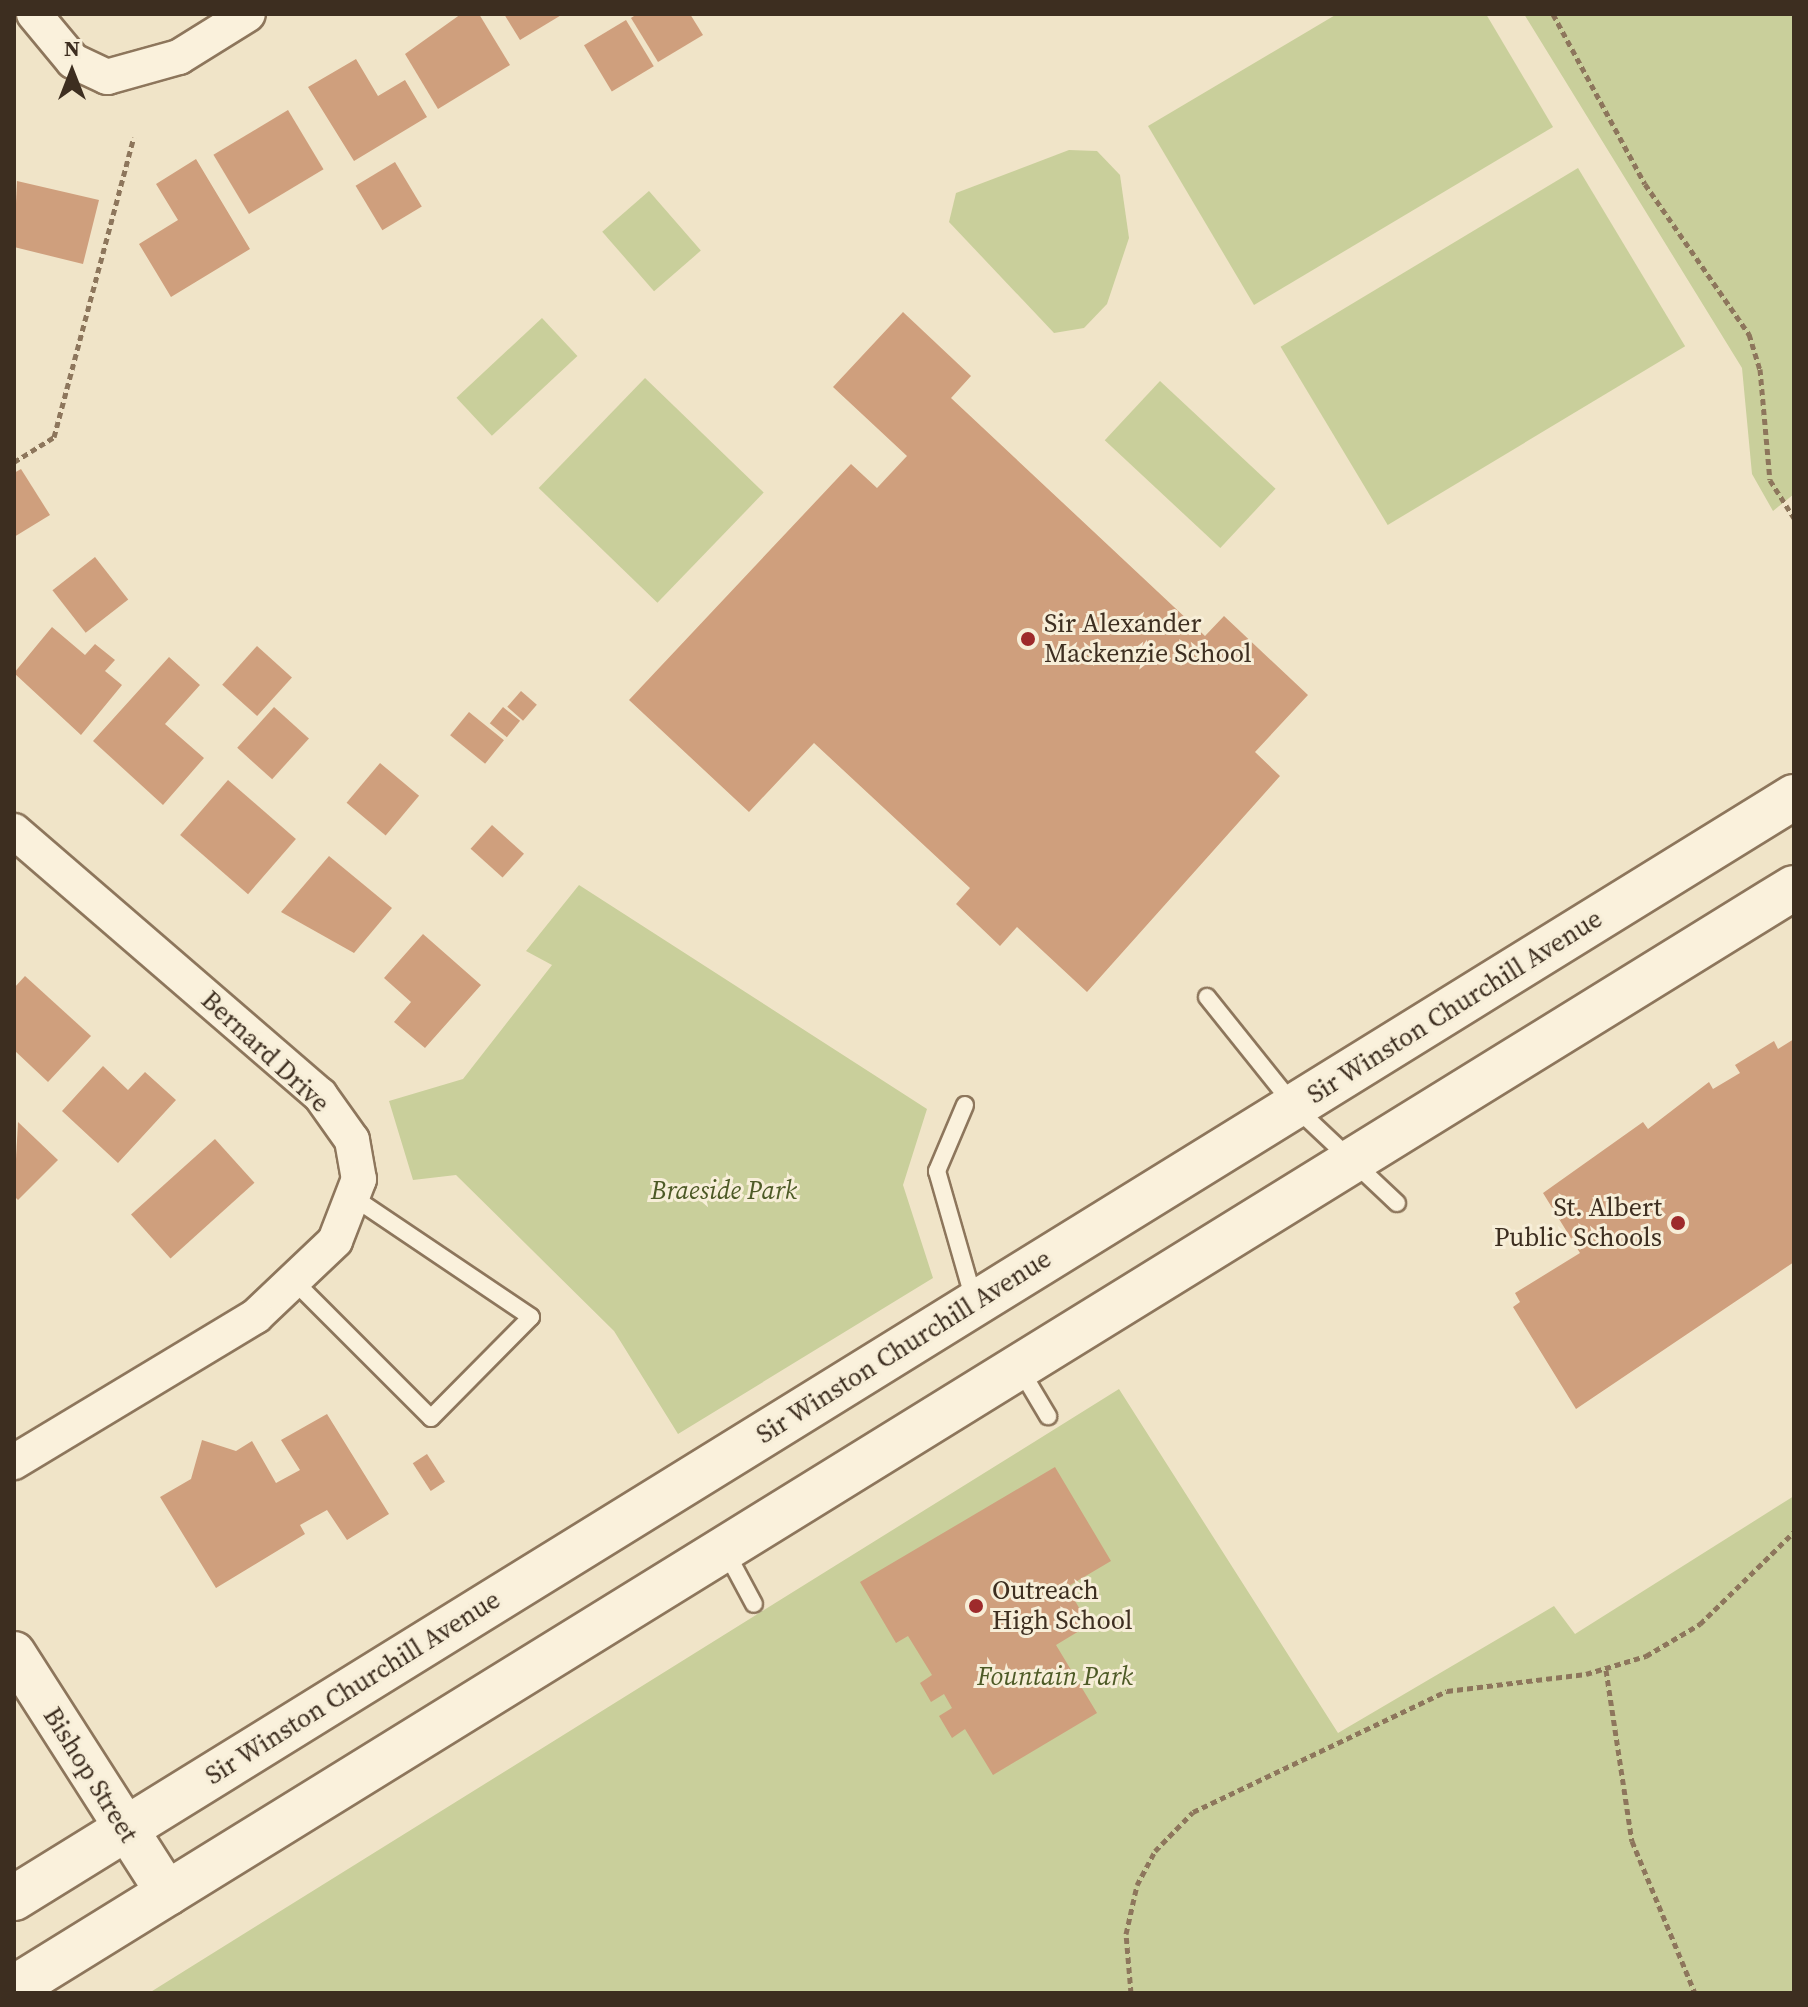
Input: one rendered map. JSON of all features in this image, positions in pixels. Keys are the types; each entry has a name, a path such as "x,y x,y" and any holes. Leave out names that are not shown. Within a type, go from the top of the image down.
{"main road":[{"name":"Sir Winston Churchill Avenue","path":"14,1898 1794,797"},
{"path":"14,1988 1794,888"}],"street":[{"path":"34,14 73,61 107,77 179,57 248,14"},
{"name":"Bernard Drive","path":"14,831 320,1095 352,1140 356,1199"},
{"path":"14,1462 256,1316 335,1241 356,1199"},
{"name":"Bishop Street","path":"14,1653 123,1830 168,1894"}],"lane":[{"path":"1207,997 1295,1107 1355,1158 1397,1203"},
{"path":"965,1105 937,1171 975,1302"},
{"path":"293,1280 431,1418 531,1317 356,1199"},
{"path":"1019,1365 1048,1416"},
{"path":"724,1548 754,1604"}],"path":[{"path":"1553,14 1645,184 1749,334 1760,369 1770,480 1794,518"},
{"path":"14,462 54,437 134,137"},
{"path":"1131,1993 1126,1934 1137,1885 1155,1851 1193,1812 1447,1691 1606,1670 1700,1624 1794,1532"},
{"path":"1606,1670 1632,1841 1695,1993"}],"green space":[{"path":"1337,14 1486,14 1553,127 1254,305 1148,126"},
{"path":"1524,14 1794,14 1794,494 1773,511 1752,474 1742,368"},
{"path":"1069,150 1097,151 1120,175 1129,238 1107,304 1084,328 1054,333 949,222 956,193"},
{"path":"1578,168 1685,346 1388,525 1281,347"},
{"path":"649,191 701,251 654,291 602,232"},
{"path":"542,318 577,356 492,436 456,398"},
{"path":"645,378 764,493 657,603 539,488"},
{"path":"1160,381 1276,489 1220,548 1105,440"},
{"name":"Braeside Park","path":"579,885 927,1109 903,1185 933,1278 678,1434 614,1331 456,1175 413,1180 389,1101 463,1079 552,965 526,951"},
{"name":"Fountain Park","path":"1119,1389 1338,1733 1554,1606 1575,1634 1794,1496 1794,1993 149,1993"}],"building":[{"path":"461,14 479,14 510,65 438,109 405,54"},
{"path":"504,14 563,14 520,40"},
{"path":"637,14 690,14 703,35 658,62 631,18"},
{"path":"626,20 654,66 612,92 584,45"},
{"path":"356,59 378,96 405,80 427,117 354,161 308,87"},
{"path":"288,110 324,169 249,214 213,155"},
{"path":"196,159 250,249 171,297 139,244 178,220 156,184"},
{"path":"395,162 422,207 382,230 356,186"},
{"path":"17,181 99,200 83,264 14,247"},
{"path":"903,312 971,376 951,398 1205,636 1224,616 1308,695 1255,752 1280,776 1087,992 1017,927 1000,946 956,904 970,888 814,743 749,812 629,700 851,464 877,488 907,456 833,387"},
{"path":"21,469 50,515 14,537 14,473"},
{"path":"95,557 128,600 86,633 52,590"},
{"path":"52,627 85,655 95,644 115,660 105,671 122,685 81,735 14,673"},
{"path":"257,646 292,677 257,716 222,685"},
{"path":"169,657 200,685 165,724 204,758 163,805 93,741"},
{"path":"521,691 537,705 523,721 507,707"},
{"path":"274,707 309,738 272,779 237,748"},
{"path":"503,707 520,721 507,737 490,723"},
{"path":"469,712 504,740 485,764 450,735"},
{"path":"380,763 419,796 386,836 347,803"},
{"path":"228,780 296,839 248,894 180,835"},
{"path":"492,825 524,854 503,878 471,849"},
{"path":"329,856 392,908 354,953 281,912"},
{"path":"423,934 481,985 425,1048 394,1022 411,1002 384,978"},
{"path":"25,976 91,1036 48,1082 14,1050 14,988"},
{"name":"St. Albert Public Schools","path":"1794,1039 1794,1262 1576,1409 1513,1307 1520,1302 1515,1293 1580,1253 1543,1193 1643,1122 1648,1129 1709,1082 1713,1089 1740,1073 1735,1065 1774,1041 1778,1049"},
{"path":"103,1066 128,1090 145,1072 176,1100 118,1163 62,1111"},
{"path":"18,1122 58,1160 18,1200 14,1196"},
{"path":"215,1139 254,1183 171,1258 131,1215"},
{"path":"327,1414 389,1514 347,1540 327,1510 300,1525 305,1534 216,1588 160,1497 191,1479 202,1440 236,1451 252,1441 276,1483 300,1470 281,1440"},
{"path":"427,1454 445,1482 431,1491 413,1463"},
{"name":"Outreach High School","path":"1055,1467 1111,1561 1067,1587 1089,1625 1056,1645 1097,1713 993,1775 965,1729 952,1738 939,1716 952,1708 944,1694 931,1702 920,1683 932,1675 908,1636 896,1643 860,1582"}],"place":[{"name":"Sir Alexander Mackenzie School","path":"1028,639"},
{"name":"St. Albert Public Schools","path":"1678,1223"},
{"name":"Outreach High School","path":"976,1606"}]}
